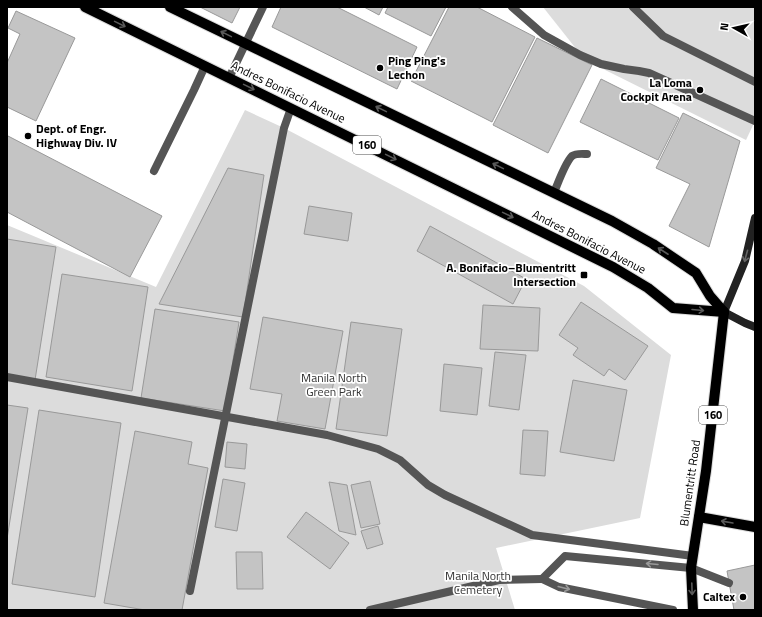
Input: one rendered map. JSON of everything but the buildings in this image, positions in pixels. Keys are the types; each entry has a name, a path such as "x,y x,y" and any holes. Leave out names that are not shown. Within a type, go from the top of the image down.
{"main road":[{"name":"Andres Bonifacio Avenue","path":"85,7 614,267 648,288 673,308 724,312"},
{"name":"Andres Bonifacio Avenue","path":"170,7 612,221 653,244 696,272 710,296 724,312"},
{"name":"Blumentritt Road","path":"693,610 691,568 706,471 724,312"},
{"path":"699,517 755,527"}],"street":[{"path":"229,78 263,7"},
{"path":"512,7 544,35 580,55 601,64 649,73 755,121"},
{"path":"633,7 664,36 755,82"},
{"path":"154,171 205,66"},
{"path":"190,591 284,128 291,108"},
{"path":"554,193 564,170 572,157 576,154 588,154"},
{"path":"755,218 744,261 724,312 745,323 755,326"},
{"path":"7,377 327,435 378,449 400,460 428,485 445,495 532,535 693,556"},
{"path":"542,579 565,556 691,568 729,583"},
{"path":"370,610 498,580 542,579 559,587 673,610"}],"green space":[{"name":"La Loma Cockpit Arena","path":"543,7 755,7 755,121 746,140 585,60"},
{"name":"Manila North Green Park","path":"245,110 284,128 584,286 671,355 640,518 496,548 515,610 7,610 7,225 156,287"}],"place":[{"name":"Ping Ping's Lechon","path":"380,68"},
{"name":"La Loma Cockpit Arena","path":"700,90"},
{"name":"Dept. of Engr. Highway Div. IV","path":"28,136"},
{"name":"A. Bonifacio–Blumentritt Intersection","path":"584,275"},
{"name":"Caltex","path":"743,597"}],"park label":[{"name":"Manila North Cemetery","path":"478,583"}]}
